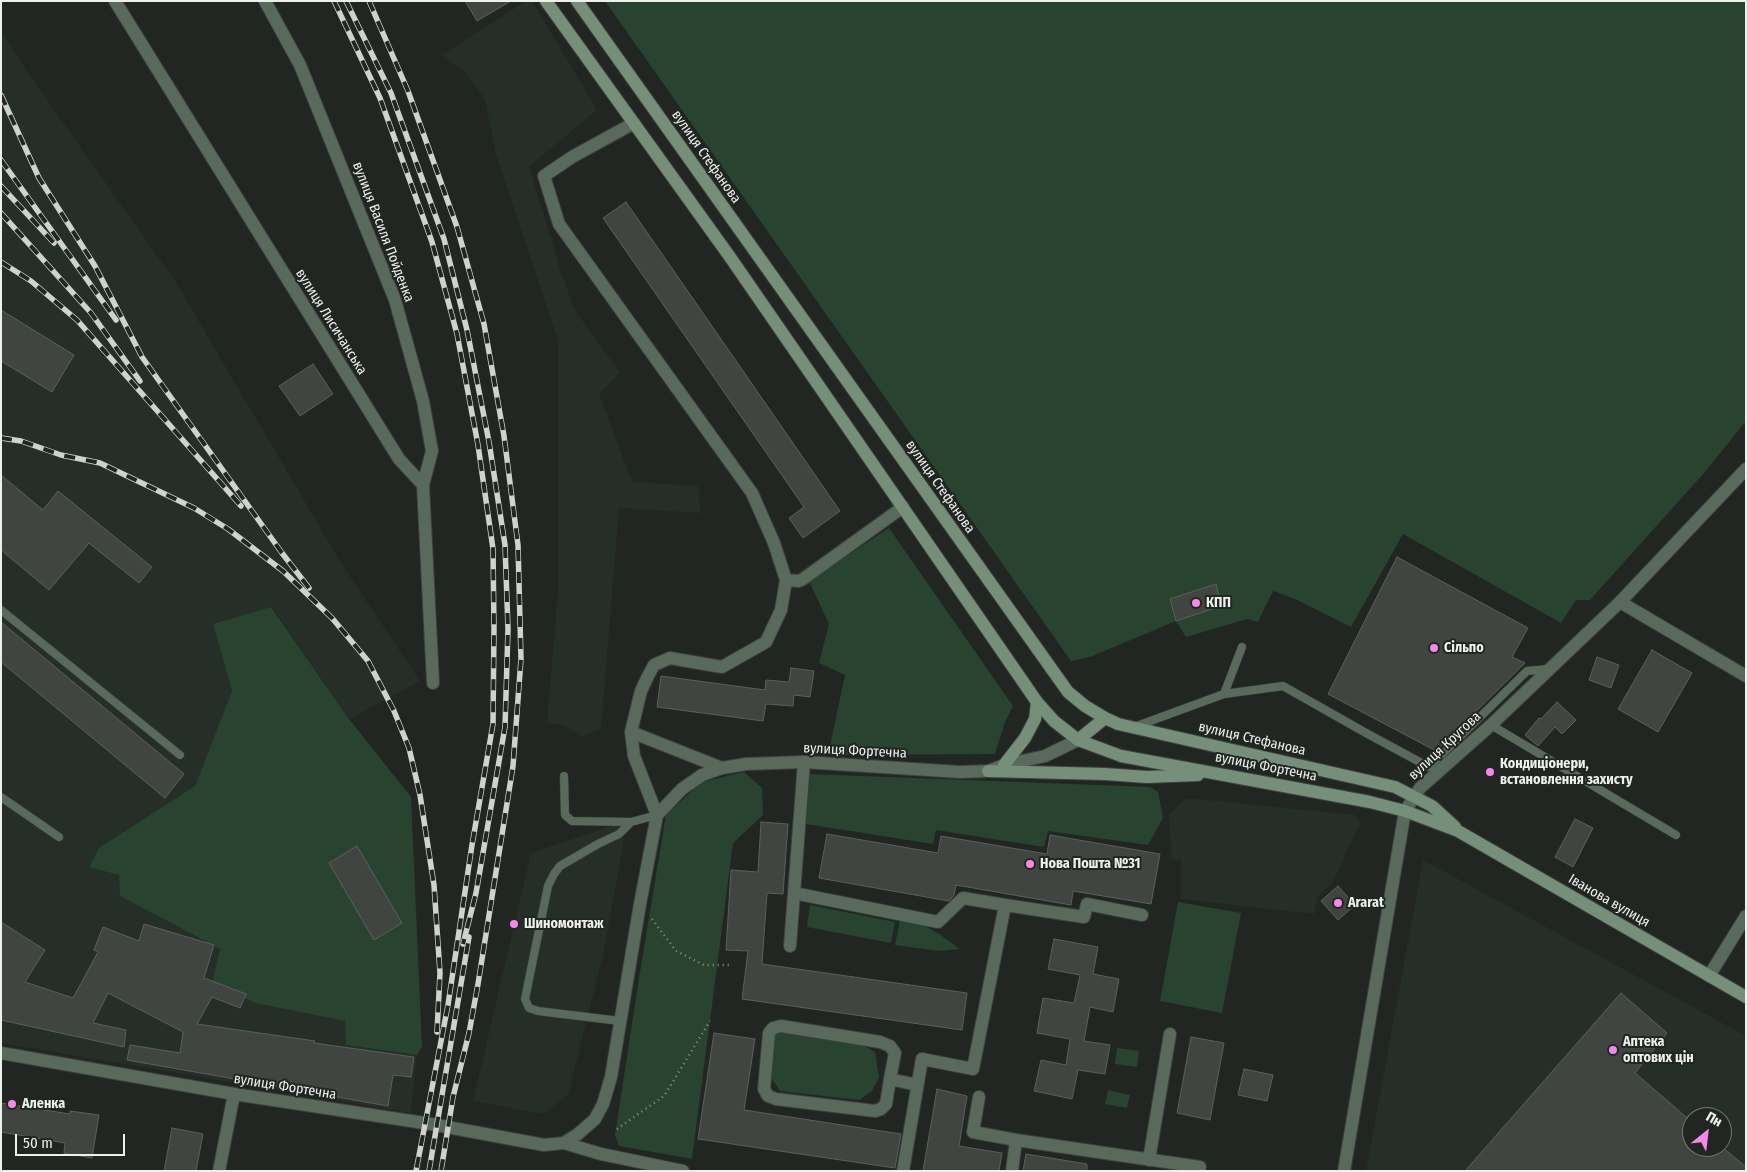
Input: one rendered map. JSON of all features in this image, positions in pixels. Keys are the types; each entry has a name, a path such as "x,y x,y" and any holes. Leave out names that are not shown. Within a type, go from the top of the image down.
{"main road":[{"path":"546,1 735,265 1038,702 1054,720 1078,740 1105,718"},
{"name":"вулиця Стефанова","path":"577,1 1068,692 1105,718 1132,727 1378,782 1395,787 1414,796"},
{"path":"1004,765 1025,738 1034,719 1038,702"},
{"name":"вулиця Фортечна","path":"1078,740 1121,756 1370,802 1405,811"},
{"path":"988,771 1147,777 1220,774"},
{"name":"Іванова вулиця","path":"1414,796 1432,806 1458,831"},
{"name":"Іванова вулиця","path":"1405,811 1458,831 1746,997"}],"street":[{"name":"вулиця Лисичанська","path":"115,1 399,459 423,485"},
{"name":"вулиця Василя Пойденка","path":"265,1 300,65 395,300 423,401 432,452 423,485"},
{"path":"564,1143 595,1119 603,1104 610,1077 657,815 634,756 631,732 641,691 654,664 670,658 722,667 766,642 781,610 786,580 774,543 752,493 559,224 544,176 572,157 634,123"},
{"name":"вулиця Кругова","path":"1344,1171 1405,811 1420,788 1490,725 1620,602 1746,469"},
{"path":"423,485 433,683"},
{"path":"786,580 799,581 804,579 903,508"},
{"path":"1620,602 1746,676"},
{"path":"631,732 722,768"},
{"name":"вулиця Фортечна","path":"657,815 682,789 702,775 722,768 746,764 804,762 960,772 988,771 1004,765 1045,756 1078,740"},
{"path":"790,946 804,762"},
{"path":"794,893 938,922 963,898 1084,917 1087,904 1142,915"},
{"path":"903,1171 922,1059 973,1069 1005,905"},
{"path":"1709,976 1746,916"},
{"path":"781,1026 880,1042 890,1046 895,1054 890,1079 886,1104 876,1111 776,1099 768,1096 764,1089 769,1033 773,1028 781,1026"},
{"path":"1150,1160 1170,1034"},
{"name":"вулиця Фортечна","path":"1,1053 234,1094 431,1124 544,1145 564,1143 601,1154 683,1171"},
{"path":"890,1079 917,1085"},
{"path":"219,1171 234,1094"},
{"path":"979,1097 973,1132 1200,1167"},
{"path":"1012,1171 1016,1140"}],"lane":[{"path":"1,610 180,755"},
{"path":"1224,694 1242,647"},
{"path":"1132,727 1224,694 1283,686 1430,767 1527,672 1549,669"},
{"path":"1490,725 1676,835"},
{"path":"564,776 565,815 572,821 631,822 657,815"},
{"path":"1,797 59,837"},
{"path":"620,1021 538,1011 529,1008 525,1000 548,886 554,874 560,866 619,834 631,822"}],"path":[{"path":"640,904 676,951 704,965 731,965"},
{"path":"616,1129 664,1096 710,1021"}],"shaded area":[{"path":"526,1 532,1 597,110 529,166 574,309 620,373 599,394 632,482 698,486 701,513 619,508 601,729 581,737 564,725 547,723 558,592 558,340 496,154 485,100 466,72 442,55"},
{"path":"1,31 35,83 175,281 341,563 420,681 349,719 272,607 213,625 232,691 195,786 100,848 120,875 120,896 220,949 212,983 255,1003 345,1021 346,1045 417,1055 411,1113 1,1043"},
{"path":"1187,798 1355,815 1360,823 1333,882 1318,896 1314,914 1181,899 1181,860 1171,859 1169,814"},
{"path":"618,824 624,840 604,950 568,1094 544,1114 473,1101 531,853"},
{"path":"1423,860 1746,1036 1746,1171 1366,1171"}],"green space":[{"path":"605,1 1746,1 1746,421 1704,473 1590,600 1576,600 1561,623 1403,534 1351,627 1295,599 1273,591 1258,622 1247,619 1186,637 1176,621 1090,657 1071,661"},
{"path":"889,528 1013,706 1005,722 995,754 828,755 845,675 819,663 829,624 809,581"},
{"path":"271,607 349,719 411,797 422,1047 417,1055 346,1045 345,1021 255,1003 212,983 220,949 120,896 119,875 89,867 99,848 195,786 232,691 213,624"},
{"path":"744,772 762,788 763,815 733,843 692,1159 619,1146 615,1135 666,815 702,782"},
{"path":"810,774 1150,787 1158,792 1163,818 1148,845 1048,831 1044,847 936,830 933,844 806,824"},
{"path":"1178,902 1241,913 1222,1013 1160,1001"},
{"path":"810,905 895,922 891,943 807,927"},
{"path":"901,915 907,916 939,934 960,949 939,951 895,945"},
{"path":"789,1029 853,1040 875,1052 879,1077 872,1091 859,1100 780,1091 772,1079 769,1062 772,1043 776,1034"},
{"path":"1117,1048 1139,1051 1137,1067 1115,1064"},
{"path":"1108,1090 1130,1095 1127,1108 1105,1104"}],"building":[{"path":"465,1 511,1 477,21"},
{"path":"626,202 840,511 803,538 789,518 804,507 603,218"},
{"path":"1,310 74,355 52,392 1,361"},
{"path":"313,364 333,394 300,416 279,386"},
{"path":"1,475 43,510 58,491 152,567 139,583 89,543 49,590 1,550"},
{"path":"1397,557 1528,628 1512,657 1525,663 1436,751 1328,694"},
{"name":"КПП","path":"1216,584 1221,606 1176,621 1170,599"},
{"path":"1,622 184,774 165,798 1,662"},
{"path":"1652,650 1692,673 1658,732 1618,709"},
{"path":"1597,657 1619,665 1611,688 1589,680"},
{"path":"791,668 814,671 810,697 794,695 793,706 766,704 763,721 657,707 661,676 765,690 766,680 789,682"},
{"path":"1557,702 1576,720 1562,734 1555,727 1538,746 1525,735 1539,718 1541,719"},
{"path":"1575,819 1593,828 1573,867 1555,857"},
{"path":"761,822 788,824 783,894 767,893 762,964 967,993 962,1030 742,999 748,951 726,950 731,870 758,872"},
{"path":"827,834 938,853 941,836 1047,854 1050,835 1160,854 1151,904 1073,891 1071,905 956,885 954,895 949,901 819,878"},
{"path":"357,846 402,923 374,940 329,863"},
{"name":"Ararat","path":"1338,886 1355,905 1338,920 1321,901"},
{"path":"1,922 45,950 25,982 73,998 98,952 94,950 103,927 139,941 144,924 214,945 204,978 246,994 240,1008 212,997 197,1024 414,1057 411,1077 393,1075 388,1106 127,1060 130,1045 180,1053 183,1032 108,993 93,1023 126,1030 124,1047 1,1020"},
{"path":"1054,939 1098,947 1093,974 1119,979 1113,1012 1090,1007 1084,1041 1110,1045 1105,1074 1078,1070 1072,1099 1034,1091 1041,1060 1066,1065 1070,1039 1037,1033 1043,998 1074,1003 1080,975 1048,969"},
{"path":"1621,993 1667,1033 1635,1073 1682,1113 1682,1157 1732,1157 1732,1155 1746,1167 1746,1171 1465,1171"},
{"path":"714,1033 755,1039 744,1110 901,1134 895,1168 698,1139"},
{"path":"1191,1037 1224,1043 1210,1120 1177,1113"},
{"path":"1244,1069 1273,1075 1267,1101 1238,1095"},
{"path":"937,1089 967,1096 959,1146 1002,1153 999,1171 923,1171"},
{"path":"1,1103 70,1114 70,1111 99,1115 92,1158 64,1153 65,1143 1,1132"},
{"path":"172,1128 203,1134 196,1171 164,1171"},
{"path":"1026,1154 1087,1164 1087,1171 1023,1171"}],"railway":[{"path":"334,1 380,98 432,242 457,334 478,445 493,549 493,724 472,845 448,1005 416,1171"},
{"path":"346,1 391,93 444,239 467,330 489,442 505,545 508,629 505,727 476,893 463,944"},
{"path":"369,1 408,91 457,227 484,324 504,436 518,545 521,659 513,766 478,984 469,1033 453,1097 441,1171"},
{"path":"1,95 39,178 95,266 142,357 309,588"},
{"path":"1,160 116,320"},
{"path":"1,186 54,243"},
{"path":"1,213 91,313 140,381"},
{"path":"1,262 31,281 77,320 241,506"},
{"path":"1,438 21,441 61,455 100,463 194,508 228,529 283,571 332,618 368,661 394,711 409,748 420,795 434,885 440,973 437,1032"},
{"path":"429,1171 469,937"}],"place":[{"name":"КПП","path":"1196,603"},
{"name":"Сільпо","path":"1434,648"},
{"name":"Кондиціонери, встановлення захисту","path":"1490,772"},
{"name":"Нова Пошта №31","path":"1030,864"},
{"name":"Ararat","path":"1338,903"},
{"name":"Шиномонтаж","path":"514,924"},
{"name":"Аптека оптових цін","path":"1613,1050"},
{"name":"Аленка","path":"12,1104"}]}
